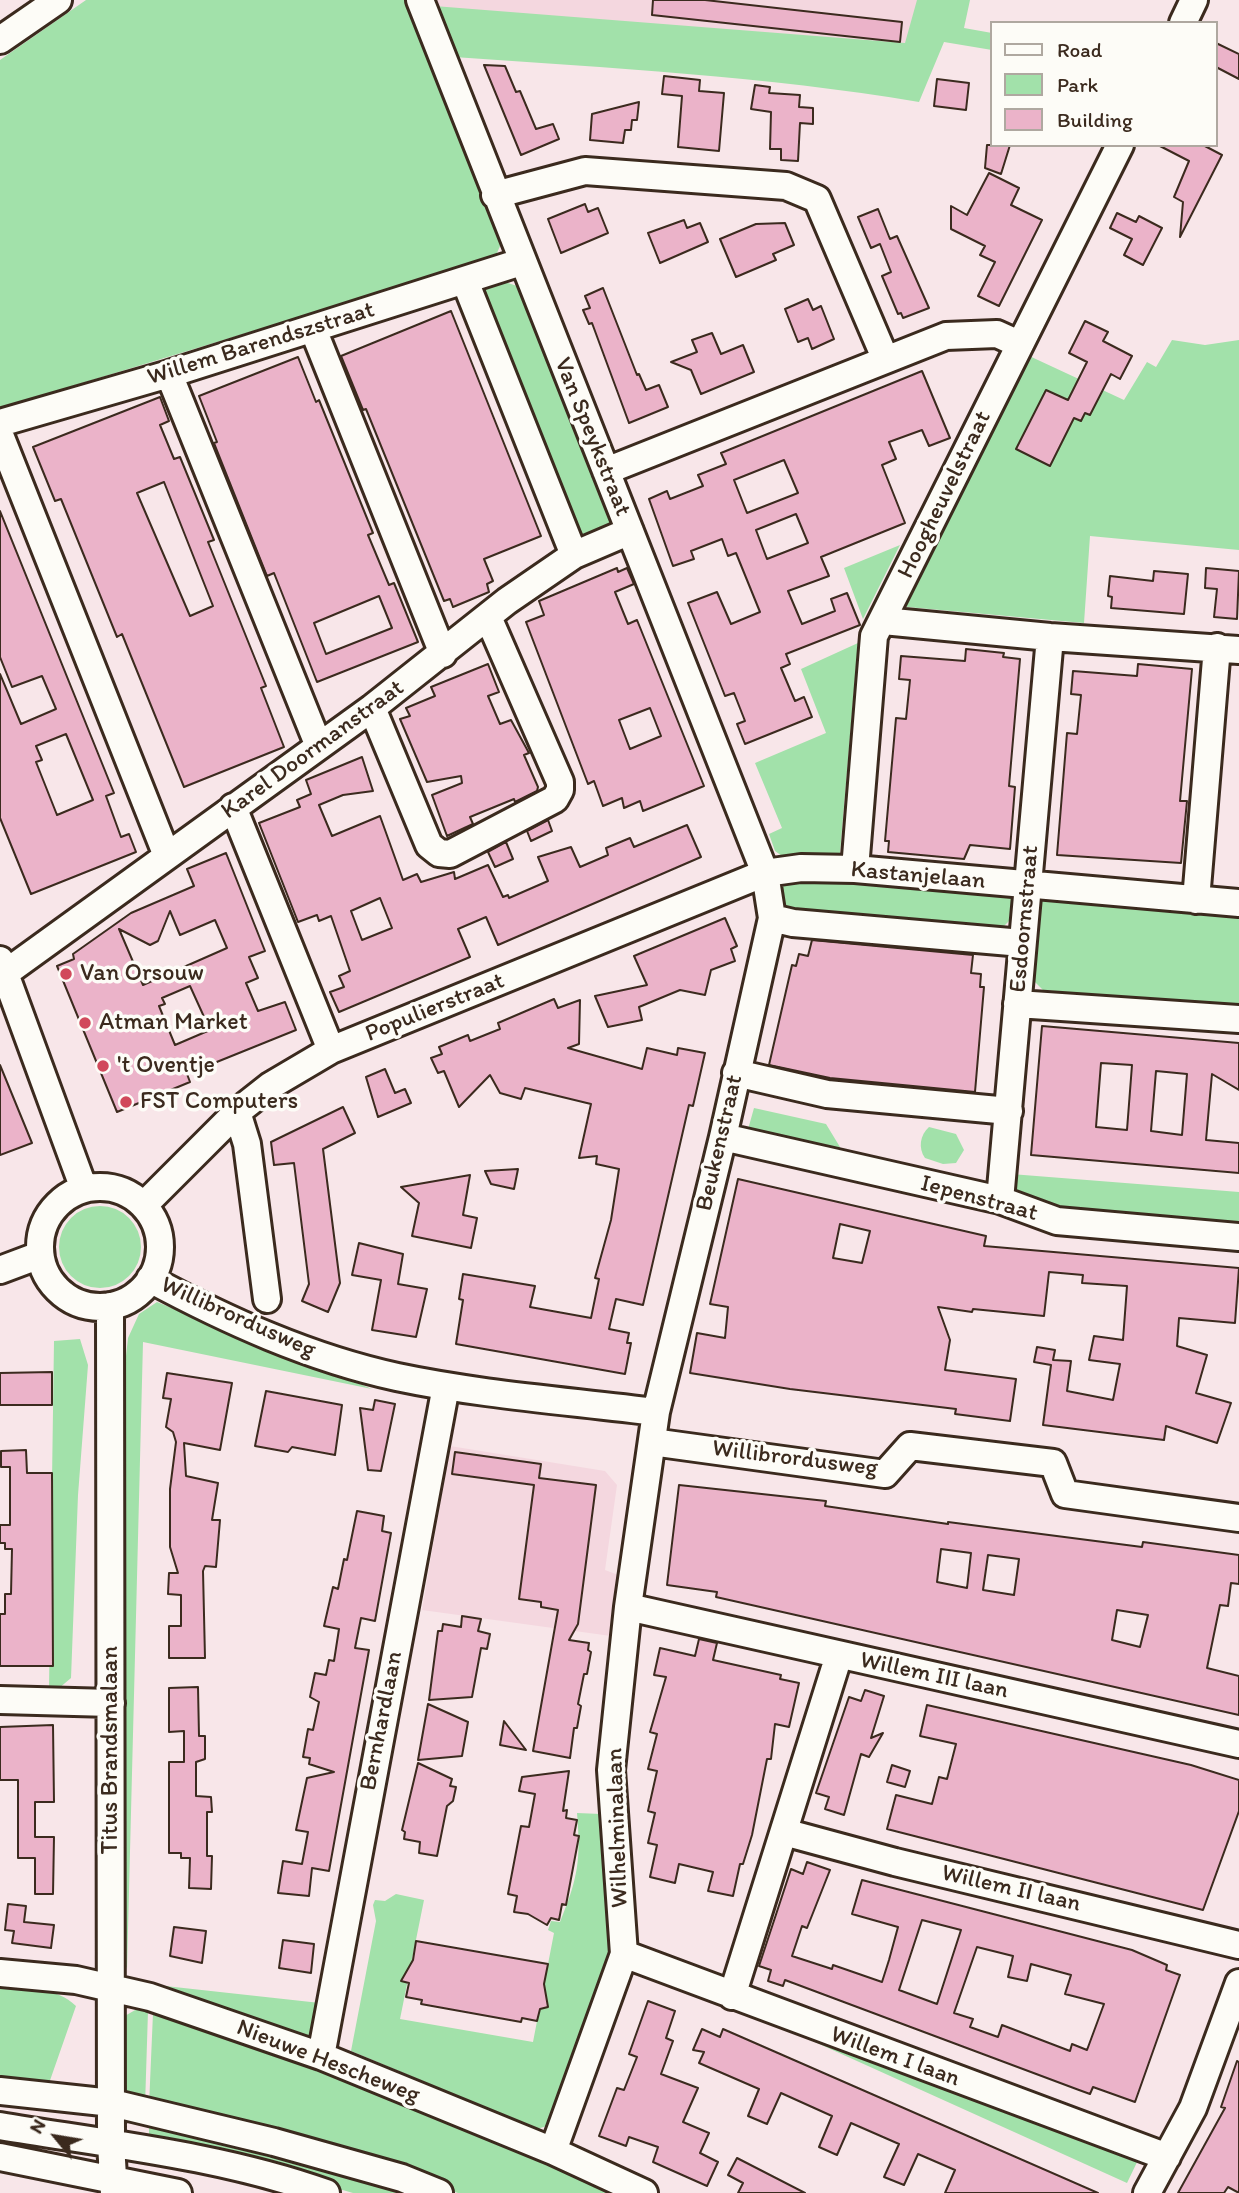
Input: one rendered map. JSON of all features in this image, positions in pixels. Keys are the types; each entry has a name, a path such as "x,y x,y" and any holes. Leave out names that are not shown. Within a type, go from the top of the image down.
{"street":[{"path":"0,40 58,0"},
{"name":"Van Speykstraat","path":"420,0 765,873"},
{"path":"1184,21 1194,0"},
{"name":"Hoogheuvelstraat","path":"855,869 874,636 1120,147"},
{"path":"495,195 585,171 786,186 817,199 885,358"},
{"name":"Willem Barendszstraat","path":"0,423 313,329 522,262"},
{"path":"465,281 574,555"},
{"path":"313,329 443,654"},
{"path":"606,471 946,336 997,334 1019,344"},
{"path":"169,373 318,744"},
{"path":"0,435 167,856"},
{"name":"Karel Doormanstraat","path":"2,970 167,856 318,744 372,708 488,617 574,555 630,531"},
{"path":"372,708 429,845 439,853 450,854 555,799 560,790 560,782 488,617"},
{"path":"883,621 1050,637 1228,649 1196,900"},
{"name":"Esdoornstraat","path":"1000,1200 1050,637"},
{"path":"233,807 331,1050"},
{"name":"Kastanjelaan","path":"765,873 802,868 855,869 1239,903"},
{"name":"Beukenstraat","path":"656,1412 723,1137 772,918 765,873"},
{"name":"Populierstraat","path":"144,1205 237,1112 270,1086 331,1050 765,873"},
{"path":"772,918 793,923 1022,943"},
{"path":"2,970 84,1189"},
{"path":"1017,1004 1239,1019"},
{"path":"736,1073 827,1094 1009,1111"},
{"path":"237,1112 247,1144 267,1299"},
{"name":"Iepenstraat","path":"723,1137 1000,1200 1057,1221 1239,1237"},
{"path":"84,1189 116,1189 144,1205 160,1238 159,1257 150,1279 128,1300 110,1306 91,1307 73,1301 57,1289 46,1273 40,1255 40,1238 46,1221 68,1196 84,1189"},
{"path":"0,1270 40,1255"},
{"name":"Willibrordusweg","path":"150,1279 245,1326 330,1359 446,1386 656,1412"},
{"name":"Titus Brandsmalaan","path":"110,1306 113,2185"},
{"name":"Bernhardlaan","path":"321,2056 446,1386"},
{"name":"Wilhelminalaan","path":"553,2151 624,1954 611,1770 628,1607 656,1412"},
{"name":"Willibrordusweg","path":"652,1442 884,1474 910,1446 1052,1463 1065,1494 1239,1518"},
{"name":"Willem III laan","path":"628,1607 1239,1744"},
{"path":"732,1996 839,1655"},
{"path":"0,1700 111,1703"},
{"name":"Willem II laan","path":"784,1832 895,1863 1239,1945"},
{"name":"Willem I laan","path":"624,1954 1167,2157"},
{"name":"Nieuwe Hescheweg","path":"0,1973 112,1987 321,2056 553,2151 644,2193"},
{"path":"1147,2193 1193,2108 1239,1983"},
{"path":"0,2091 112,2103 274,2142 401,2178 439,2193"},
{"path":"0,2126 243,2169 326,2193"},
{"path":"0,2157 113,2185 178,2193"}],"shaded area":[{"path":"429,0 929,0 906,78 443,32"},
{"path":"450,1446 605,1471 617,1485 605,1570 621,1576 611,1636 422,1610"}],"green space":[{"path":"86,0 406,0 501,244 496,255 0,408 0,60"},
{"path":"917,0 970,0 964,28 990,33 990,50 944,42 919,102 746,79 454,57 434,6 905,43"},
{"path":"499,280 517,286 523,295 612,519 595,536 581,538 479,294"},
{"path":"1172,340 1205,345 1239,340 1239,550 1090,536 1084,623 907,607 904,603 1025,354 1124,400 1147,362 1156,367"},
{"path":"900,545 863,619 844,568"},
{"path":"858,643 840,853 782,856 775,851 769,834 782,828 755,763 826,733 801,669"},
{"path":"789,878 1003,889 1012,896 1009,921 1002,928 784,914 778,893"},
{"path":"1049,894 1239,911 1239,1007 1043,990 1032,979 1040,899"},
{"path":"754,1108 826,1124 843,1152 747,1133"},
{"path":"929,1127 956,1134 964,1150 956,1163 943,1164 925,1158 921,1142"},
{"path":"1011,1174 1239,1192 1239,1225 1038,1207 1013,1201"},
{"path":"100,1206 116,1210 129,1218 137,1231 141,1247 137,1263 129,1276 116,1284 100,1288 84,1284 71,1276 63,1263 59,1247 63,1231 71,1218 84,1210"},
{"path":"157,1302 372,1389 143,1342 127,1969 119,1949 110,1499 128,1338 139,1314"},
{"path":"80,1339 88,1365 78,1495 71,1678 58,1689 49,1689 54,1341"},
{"path":"577,1813 601,1814 609,1955 547,2126 537,2129 351,2051 376,1921 373,1905 375,1900 385,1901 396,1894 424,1900 400,2019 533,2042 554,1933 548,1930 551,1921 560,1922 577,1869"},
{"path":"138,1983 320,2003 313,2036 305,2042"},
{"path":"0,1985 50,1992 76,2006 47,2089 0,2082"},
{"path":"733,2005 1140,2156 1127,2183"},
{"path":"137,2009 148,2011 145,2106 133,2103 121,2089 123,2017"},
{"path":"153,2013 321,2068 616,2193 458,2193 425,2181 149,2106"},
{"path":"149,2119 420,2193 353,2193 295,2176 149,2143"}],"building":[{"path":"653,0 705,0 902,22 900,42 652,15"},
{"path":"1218,44 1239,54 1239,79 1218,68"},
{"path":"484,65 505,66 516,92 520,91 536,129 553,124 559,139 521,155"},
{"path":"664,76 700,80 699,91 724,93 719,151 678,147 682,96 662,94"},
{"path":"937,79 969,83 966,110 934,106"},
{"path":"755,85 770,87 769,93 800,95 799,107 813,108 813,124 800,123 798,161 781,160 781,149 770,149 771,112 751,109"},
{"path":"639,102 637,120 632,120 631,130 625,130 623,143 590,140 592,114"},
{"path":"987,145 1009,147 1001,174 985,168"},
{"path":"1162,147 1207,147 1222,155 1180,237 1183,202 1174,197 1189,161"},
{"path":"989,173 1019,188 1011,205 1042,220 999,306 978,296 995,262 980,255 985,246 951,229 951,206 967,215"},
{"path":"585,204 588,212 598,208 608,233 561,253 548,219"},
{"path":"878,209 890,239 897,236 929,308 903,318 901,313 898,314 882,276 891,272 880,244 871,248 858,217"},
{"path":"1117,213 1136,222 1139,216 1162,228 1143,265 1124,255 1132,239 1110,228"},
{"path":"684,220 687,228 700,223 708,242 660,263 648,233"},
{"path":"785,223 794,245 773,254 776,260 736,277 720,239 756,224"},
{"path":"603,288 637,375 639,374 646,390 659,385 668,407 629,423 592,323 589,324 583,310 590,308 585,296"},
{"path":"808,299 813,310 821,306 834,339 812,349 808,338 798,342 785,309"},
{"path":"451,311 541,536 484,559 493,581 487,584 489,592 453,607 450,599 444,601 366,409 363,410 341,356"},
{"path":"1085,321 1108,332 1103,341 1132,356 1120,379 1111,374 1090,415 1085,413 1081,421 1074,418 1050,466 1016,449 1046,390 1068,400 1087,362 1069,353"},
{"path":"712,333 721,354 743,345 754,372 701,394 691,370 671,362 697,352 692,340"},
{"path":"298,357 316,402 319,400 373,533 368,535 389,585 394,583 418,642 317,682 274,573 267,576 214,443 217,442 199,396","holes":["379,596 392,628 326,654 314,623"]},
{"path":"922,371 950,438 929,446 922,430 889,442 896,459 882,465 905,523 821,557 829,576 788,591 802,624 835,611 831,599 847,593 860,625 786,654 790,664 781,668 795,701 804,697 812,717 745,744 737,724 745,721 734,693 725,696 688,603 717,592 731,624 760,612 736,553 728,556 722,539 691,551 694,559 673,566 649,499 667,491 670,499 703,486 698,475 726,464 721,453","holes":["784,460 798,493 747,513 734,480","796,514 808,543 767,559 756,530"]},
{"path":"160,397 169,421 160,425 174,459 180,457 214,540 208,542 266,686 261,688 284,747 184,787 122,634 117,637 61,499 55,501 33,447","holes":["164,482 213,606 190,616 137,493"]},
{"path":"0,511 114,793 106,796 121,837 129,834 136,852 31,894 0,818 0,674 21,724 56,709 42,676 12,687 0,657","holes":["66,734 93,800 57,815 36,762 42,760 36,746"]},
{"path":"617,568 618,572 627,568 634,584 615,592 628,624 637,620 704,786 643,811 640,801 624,808 622,798 603,806 594,781 588,784 526,622 544,615 539,601","holes":["650,708 661,736 630,749 619,720"]},
{"path":"1206,568 1239,571 1237,619 1214,617 1217,589 1205,588"},
{"path":"1154,571 1188,574 1184,614 1111,608 1112,597 1108,596 1110,576 1153,581"},
{"path":"966,649 1004,653 1003,657 1020,659 1009,786 1015,787 1010,849 970,845 964,859 888,852 889,841 885,841 896,718 906,719 910,680 899,679 901,656 965,661"},
{"path":"488,664 499,692 488,696 500,724 511,720 529,753 524,755 538,787 537,791 515,802 514,799 470,817 473,824 447,836 432,795 462,783 461,776 427,782 400,719 410,716 406,708 435,696 431,687"},
{"path":"1138,664 1192,669 1180,801 1187,801 1181,863 1057,855 1067,733 1077,734 1081,695 1071,694 1073,671 1137,676"},
{"path":"362,757 373,791 343,795 319,805 332,836 380,816 403,880 417,874 421,882 454,872 455,879 488,865 503,897 508,895 509,898 548,881 538,857 571,847 580,867 608,855 606,848 630,838 634,847 687,825 701,857 498,945 486,917 458,929 470,957 339,1012 330,992 344,987 339,976 350,971 331,916 319,921 317,915 298,922 259,823 300,807 297,800 311,794 306,780","holes":["380,898 392,928 362,940 351,911"]},
{"path":"548,820 552,831 531,841 527,831"},
{"path":"506,842 513,859 495,867 488,852"},
{"path":"226,853 265,951 249,957 258,978 246,983 258,1011 285,1002 296,1030 187,1074 190,1082 117,1112 57,966 74,959 73,954 131,913 194,886 187,869","holes":["170,911 180,935 215,920 227,948 143,985 119,929 150,945 158,941","190,986 210,1030 175,1045 159,1006 165,1004 162,998"]},
{"path":"725,918 737,946 731,949 735,961 711,970 705,995 680,990 639,1007 642,1020 608,1027 595,996 647,985 634,956"},
{"path":"812,940 973,955 971,973 981,974 980,987 984,987 975,1092 830,1078 769,1065 792,965 796,966 799,954 808,956"},
{"path":"554,999 558,1008 580,1000 579,1044 568,1048 642,1069 647,1048 677,1055 678,1048 705,1053 693,1106 689,1105 643,1305 616,1299 609,1329 629,1333 627,1343 631,1343 625,1374 456,1344 463,1300 459,1299 463,1274 535,1286 530,1307 591,1318 599,1279 595,1278 611,1220 619,1169 596,1164 597,1156 579,1158 591,1104 525,1088 521,1099 500,1093 490,1075 459,1107 444,1071 438,1073 431,1058 442,1054 439,1047 468,1035 470,1041 500,1029 498,1023"},
{"path":"1042,1026 1239,1043 1239,1090 1212,1074 1206,1140 1239,1143 1239,1173 1031,1155","holes":["1101,1063 1132,1065 1127,1130 1096,1127","1156,1071 1187,1074 1182,1135 1151,1131"]},
{"path":"0,1065 32,1143 0,1155"},
{"path":"385,1069 395,1093 405,1089 411,1103 378,1117 366,1077"},
{"path":"343,1107 355,1133 323,1149 340,1283 328,1312 302,1301 309,1284 294,1163 274,1165 271,1142"},
{"path":"518,1169 514,1189 491,1184 485,1171"},
{"path":"470,1175 463,1215 477,1218 471,1248 412,1236 419,1203 401,1187"},
{"path":"738,1179 986,1236 984,1246 1239,1268 1235,1323 1179,1318 1177,1346 1207,1355 1196,1393 1231,1403 1217,1443 1166,1426 1164,1440 1043,1425 1051,1365 1034,1362 1037,1347 1055,1350 1053,1360 1071,1361 1067,1391 1113,1400 1120,1364 1089,1360 1094,1336 1123,1340 1127,1286 1082,1283 1083,1275 1049,1272 1044,1316 973,1309 972,1312 938,1307 950,1340 945,1370 1016,1379 1010,1421 955,1414 956,1409 790,1389 690,1373 697,1333 725,1338 728,1307 710,1304","holes":["840,1224 870,1231 862,1263 833,1258"]},
{"path":"359,1243 403,1254 398,1284 427,1289 416,1337 372,1330 381,1280 352,1275"},
{"path":"52,1372 52,1405 0,1405 0,1373"},
{"path":"167,1373 232,1383 220,1450 184,1443 186,1476 218,1483 212,1520 220,1520 216,1567 205,1566 203,1571 205,1658 169,1658 169,1626 181,1626 181,1595 168,1594 169,1573 178,1573 170,1547 170,1489 176,1442 173,1432 166,1427 171,1399 163,1398"},
{"path":"266,1391 342,1405 335,1455 292,1447 288,1452 255,1446"},
{"path":"375,1400 395,1404 381,1471 368,1470 360,1408 373,1410"},
{"path":"26,1450 27,1473 52,1473 53,1666 0,1666 0,1614 5,1614 5,1594 11,1594 12,1549 5,1549 5,1543 0,1543 0,1525 10,1525 10,1467 1,1467 1,1451"},
{"path":"455,1452 541,1464 539,1478 596,1485 578,1624 569,1640 589,1643 588,1650 591,1652 578,1704 581,1706 577,1728 574,1728 570,1758 533,1751 558,1610 541,1607 541,1602 519,1599 534,1485 452,1474"},
{"path":"679,1485 826,1501 825,1506 948,1524 1142,1547 1143,1542 1239,1555 1239,1584 1231,1583 1228,1606 1220,1605 1207,1668 1239,1676 1239,1715 716,1597 717,1592 667,1585","holes":["941,1549 971,1553 967,1588 937,1582","988,1555 1019,1559 1014,1595 983,1590","1117,1610 1148,1615 1140,1647 1112,1640"]},
{"path":"357,1511 384,1516 382,1531 391,1533 375,1621 361,1618 355,1648 369,1650 329,1871 312,1868 309,1896 278,1893 283,1861 302,1864 308,1832 296,1830 307,1778 334,1772 309,1764 310,1758 303,1757 308,1729 313,1730 319,1702 310,1697 315,1673 326,1675 329,1660 334,1661 339,1629 324,1626 333,1587 338,1589 344,1559 347,1560"},
{"path":"462,1616 481,1619 478,1631 490,1634 487,1649 481,1648 472,1697 429,1700 438,1631 442,1631 443,1624 461,1627"},
{"path":"699,1639 717,1643 713,1660 781,1675 780,1679 799,1683 789,1727 775,1724 771,1759 767,1759 752,1835 743,1864 740,1864 733,1896 708,1891 713,1872 679,1864 675,1883 650,1877 657,1845 648,1843 655,1813 648,1811 657,1771 648,1769 657,1734 650,1732 666,1677 654,1675 660,1648 695,1656"},
{"path":"198,1687 199,1736 205,1736 205,1759 196,1762 196,1796 211,1797 212,1812 207,1812 207,1856 212,1856 211,1889 189,1888 190,1858 181,1858 181,1853 169,1853 169,1762 184,1762 184,1731 169,1732 169,1688"},
{"path":"865,1690 884,1696 871,1738 883,1733 869,1757 861,1754 844,1815 825,1809 829,1797 816,1793 849,1697 861,1701"},
{"path":"428,1704 468,1722 462,1756 418,1760"},
{"path":"927,1705 1191,1765 1239,1780 1239,1811 1203,1910 887,1829 896,1795 932,1804 939,1777 947,1779 956,1744 920,1736"},
{"path":"504,1721 526,1750 500,1745"},
{"path":"53,1725 54,1802 35,1802 35,1837 54,1837 53,1894 35,1894 35,1858 18,1858 18,1780 0,1780 0,1727"},
{"path":"418,1763 452,1779 450,1786 456,1787 453,1801 447,1806 437,1856 419,1853 420,1842 404,1839 405,1832 402,1830"},
{"path":"892,1765 910,1771 905,1787 887,1782"},
{"path":"569,1771 563,1811 567,1810 566,1818 577,1820 574,1835 579,1836 566,1905 562,1904 559,1920 551,1918 547,1925 528,1914 514,1912 517,1896 508,1894 521,1826 529,1827 535,1794 519,1791 522,1777"},
{"path":"807,1862 830,1870 807,1928 802,1926 792,1956 832,1969 833,1965 882,1982 898,1927 852,1914 862,1880 1132,1950 1167,1965 1166,1970 1180,1975 1135,2102 1093,2087 1090,2094 785,1980 783,1986 768,1981 771,1970 759,1966 791,1869 803,1874","holes":["922,1920 961,1930 937,2004 899,1990","977,1947 1013,1956 1008,1977 1027,1981 1031,1964 1071,1975 1065,1994 1104,2004 1087,2050 1072,2044 1070,2051 1002,2025 998,2037 970,2027 973,2019 954,2013"]},
{"path":"8,1904 26,1906 24,1922 54,1925 51,1948 12,1943 14,1931 5,1930"},
{"path":"174,1927 206,1931 202,1963 170,1956"},
{"path":"283,1940 314,1944 311,1973 279,1968"},
{"path":"416,1941 548,1964 544,1984 548,2007 540,2009 537,2021 522,2018 521,2022 421,2004 422,2000 406,1997 409,1983 401,1981 413,1960"},
{"path":"648,2001 675,2011 666,2038 673,2041 661,2074 698,2088 683,2122 709,2133 700,2153 718,2162 707,2186 653,2162 658,2147 629,2137 626,2146 599,2136 617,2088 624,2090 637,2057 629,2054"},
{"path":"702,2029 720,2037 723,2029 1098,2193 945,2193 955,2170 918,2154 904,2185 884,2177 899,2144 851,2123 837,2155 819,2147 832,2116 781,2093 767,2124 748,2116 759,2089 699,2063 704,2052 693,2050"},
{"path":"1237,2061 1239,2193 1228,2187 1224,2193 1178,2193 1225,2108 1221,2107"},
{"path":"737,2158 805,2193 738,2193 743,2183 728,2175"}],"place":[{"name":"Van Orsouw","path":"66,974"},
{"name":"Atman Market","path":"85,1023"},
{"name":"'t Oventje","path":"103,1066"},
{"name":"FST Computers","path":"126,1102"}]}
